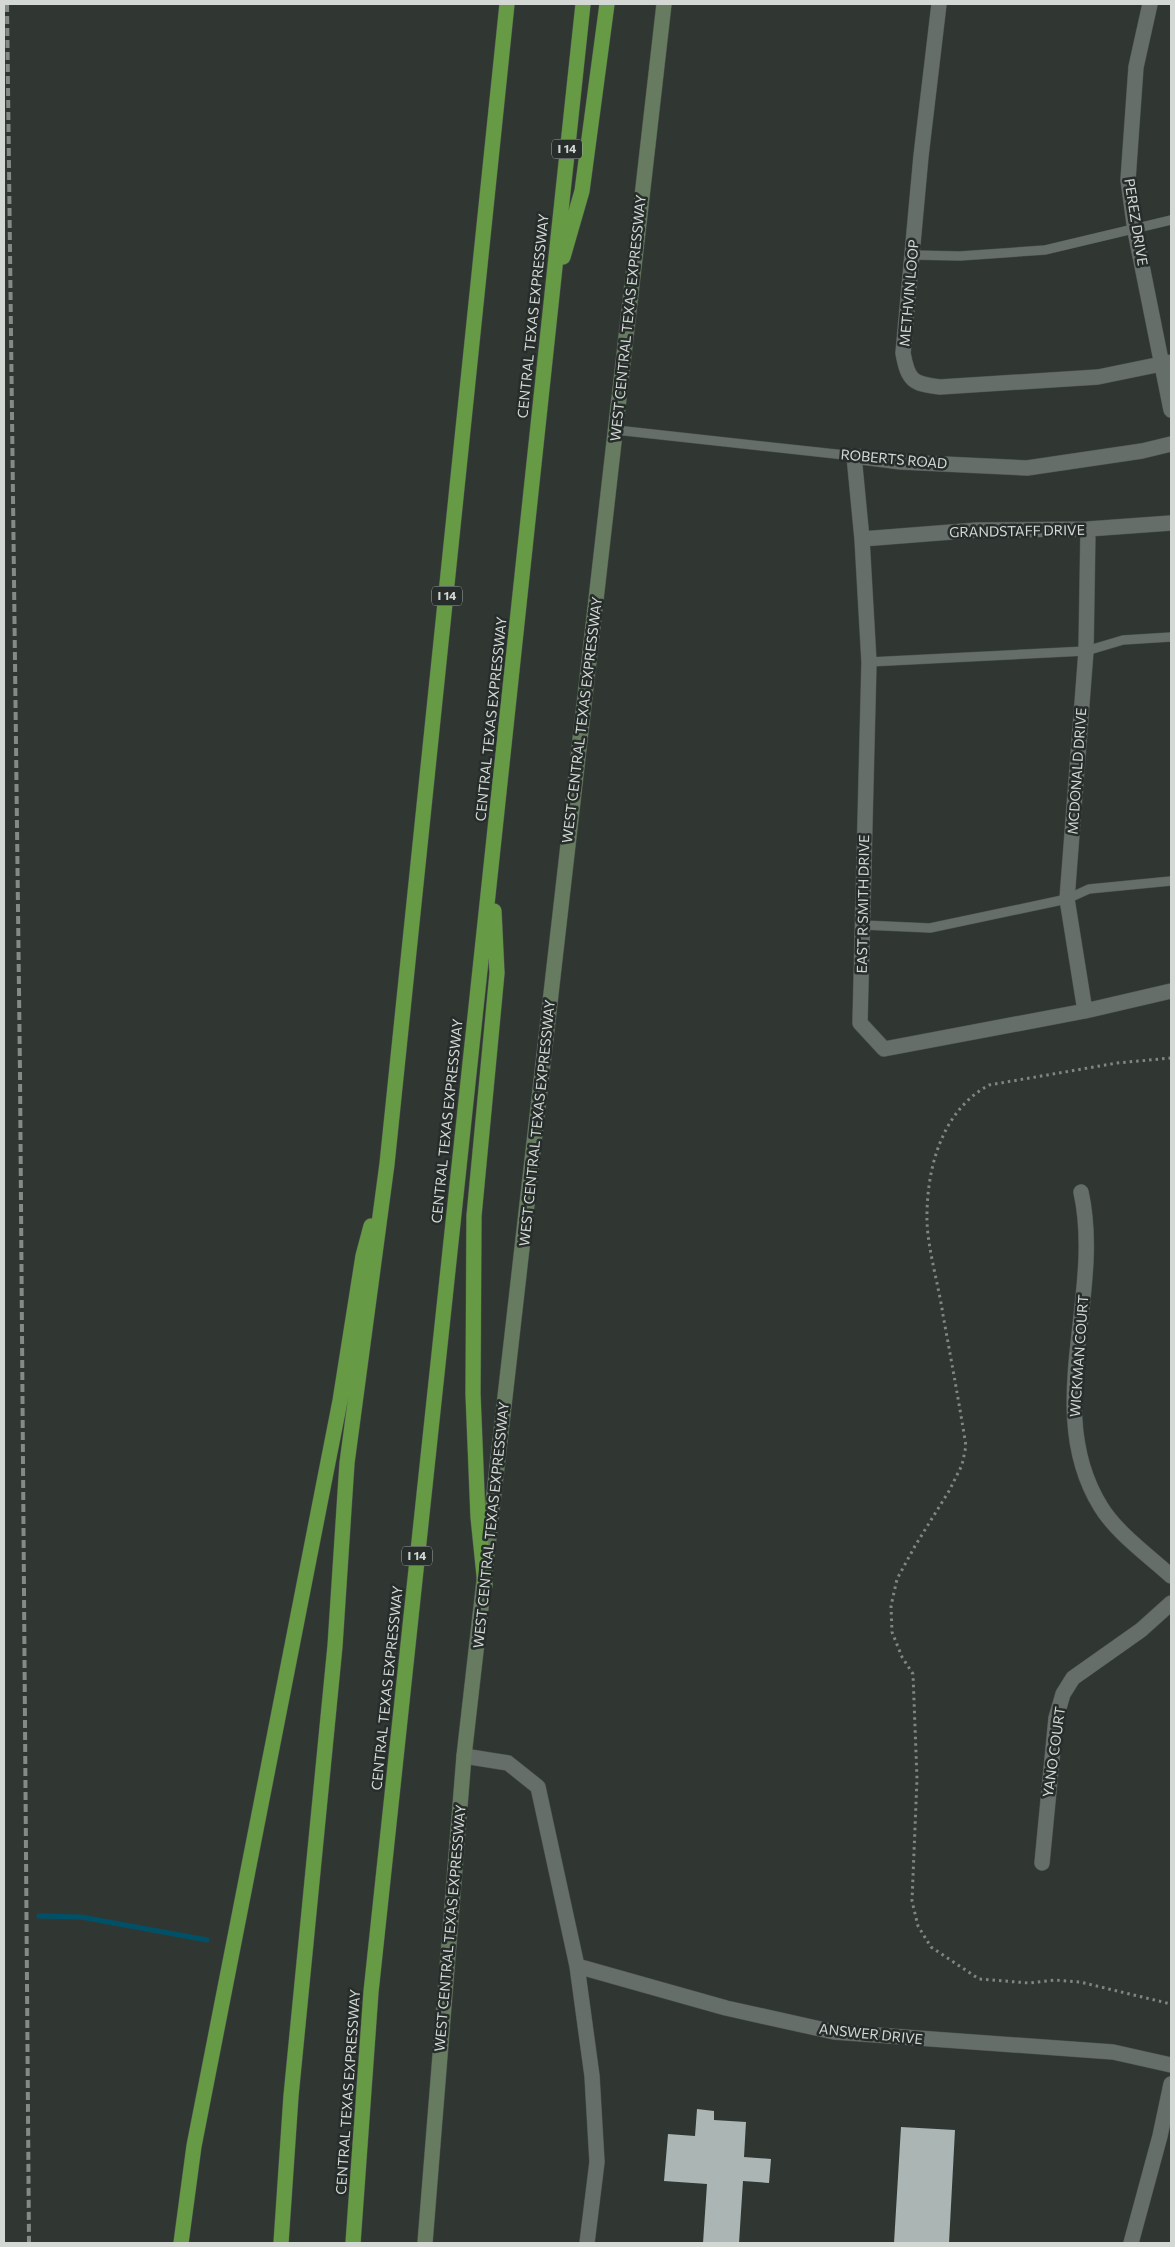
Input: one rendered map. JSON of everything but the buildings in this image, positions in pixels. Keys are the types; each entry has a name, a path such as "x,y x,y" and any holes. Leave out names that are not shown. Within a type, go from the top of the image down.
{"highway":[{"name":"I 14","path":"281,2243 291,2096 335,1646 348,1463 388,1164 507,4"},
{"name":"CENTRAL TEXAS EXPRESSWAY","path":"353,2243 372,1992 583,4"},
{"path":"552,294 582,191 608,4"},
{"path":"485,1585 478,1517 473,1394 474,1216 498,973 491,870"},
{"path":"181,2243 194,2146 340,1401 363,1256 388,1164"}],"main road":[{"name":"WEST CENTRAL TEXAS EXPRESSWAY","path":"425,2243 464,1756 664,4"}],"street":[{"name":"METHVIN LOOP","path":"940,4 921,156 903,354 906,372 920,385 940,387 1098,377 1167,363"},
{"name":"PEREZ DRIVE","path":"1150,4 1136,67 1131,110 1128,180 1135,230 1167,363 1171,410"},
{"name":"ROBERTS ROAD","path":"854,456 901,462 1027,468 1142,452 1171,444"},
{"name":"EAST R SMITH DRIVE","path":"854,456 862,539 869,662 860,1023 884,1049 1085,1010 1171,991"},
{"name":"GRANDSTAFF DRIVE","path":"862,539 977,530 1088,529 1171,523"},
{"name":"MCDONALD DRIVE","path":"1085,1010 1067,899 1086,651 1088,529"},
{"name":"WICKMAN COURT","path":"1081,1192 1086,1214 1086,1270 1073,1420 1081,1469 1102,1508 1126,1534 1171,1576"},
{"name":"YANO COURT","path":"1042,1863 1056,1718 1063,1694 1072,1678 1142,1630 1171,1603"},
{"path":"464,1756 508,1763 538,1787 577,1966 592,2076 597,2130 595,2194 587,2243"},
{"name":"ANSWER DRIVE","path":"577,1966 726,2008 834,2032 1113,2052 1171,2065"},
{"path":"1131,2243 1160,2136 1171,2084"}],"lane":[{"path":"913,255 960,256 1045,250 1171,220"},
{"name":"ROBERTS ROAD","path":"616,430 854,456"},
{"path":"869,662 1086,651 1123,640 1171,636"},
{"path":"863,925 930,928 1067,899 1089,889 1171,881"}],"path":[{"path":"1171,1058 1116,1063 989,1085 973,1093 951,1120 937,1148 929,1178 927,1223 966,1446 962,1465 949,1491 897,1579 891,1606 892,1632 902,1657 913,1674 917,1779 912,1901 918,1926 931,1947 979,1979 1028,1983 1055,1980 1080,1982 1171,2004"}],"waterway":[{"path":"39,1916 81,1917 207,1940"}],"railway":[{"path":"7,4 20,1073 29,2243"}]}
